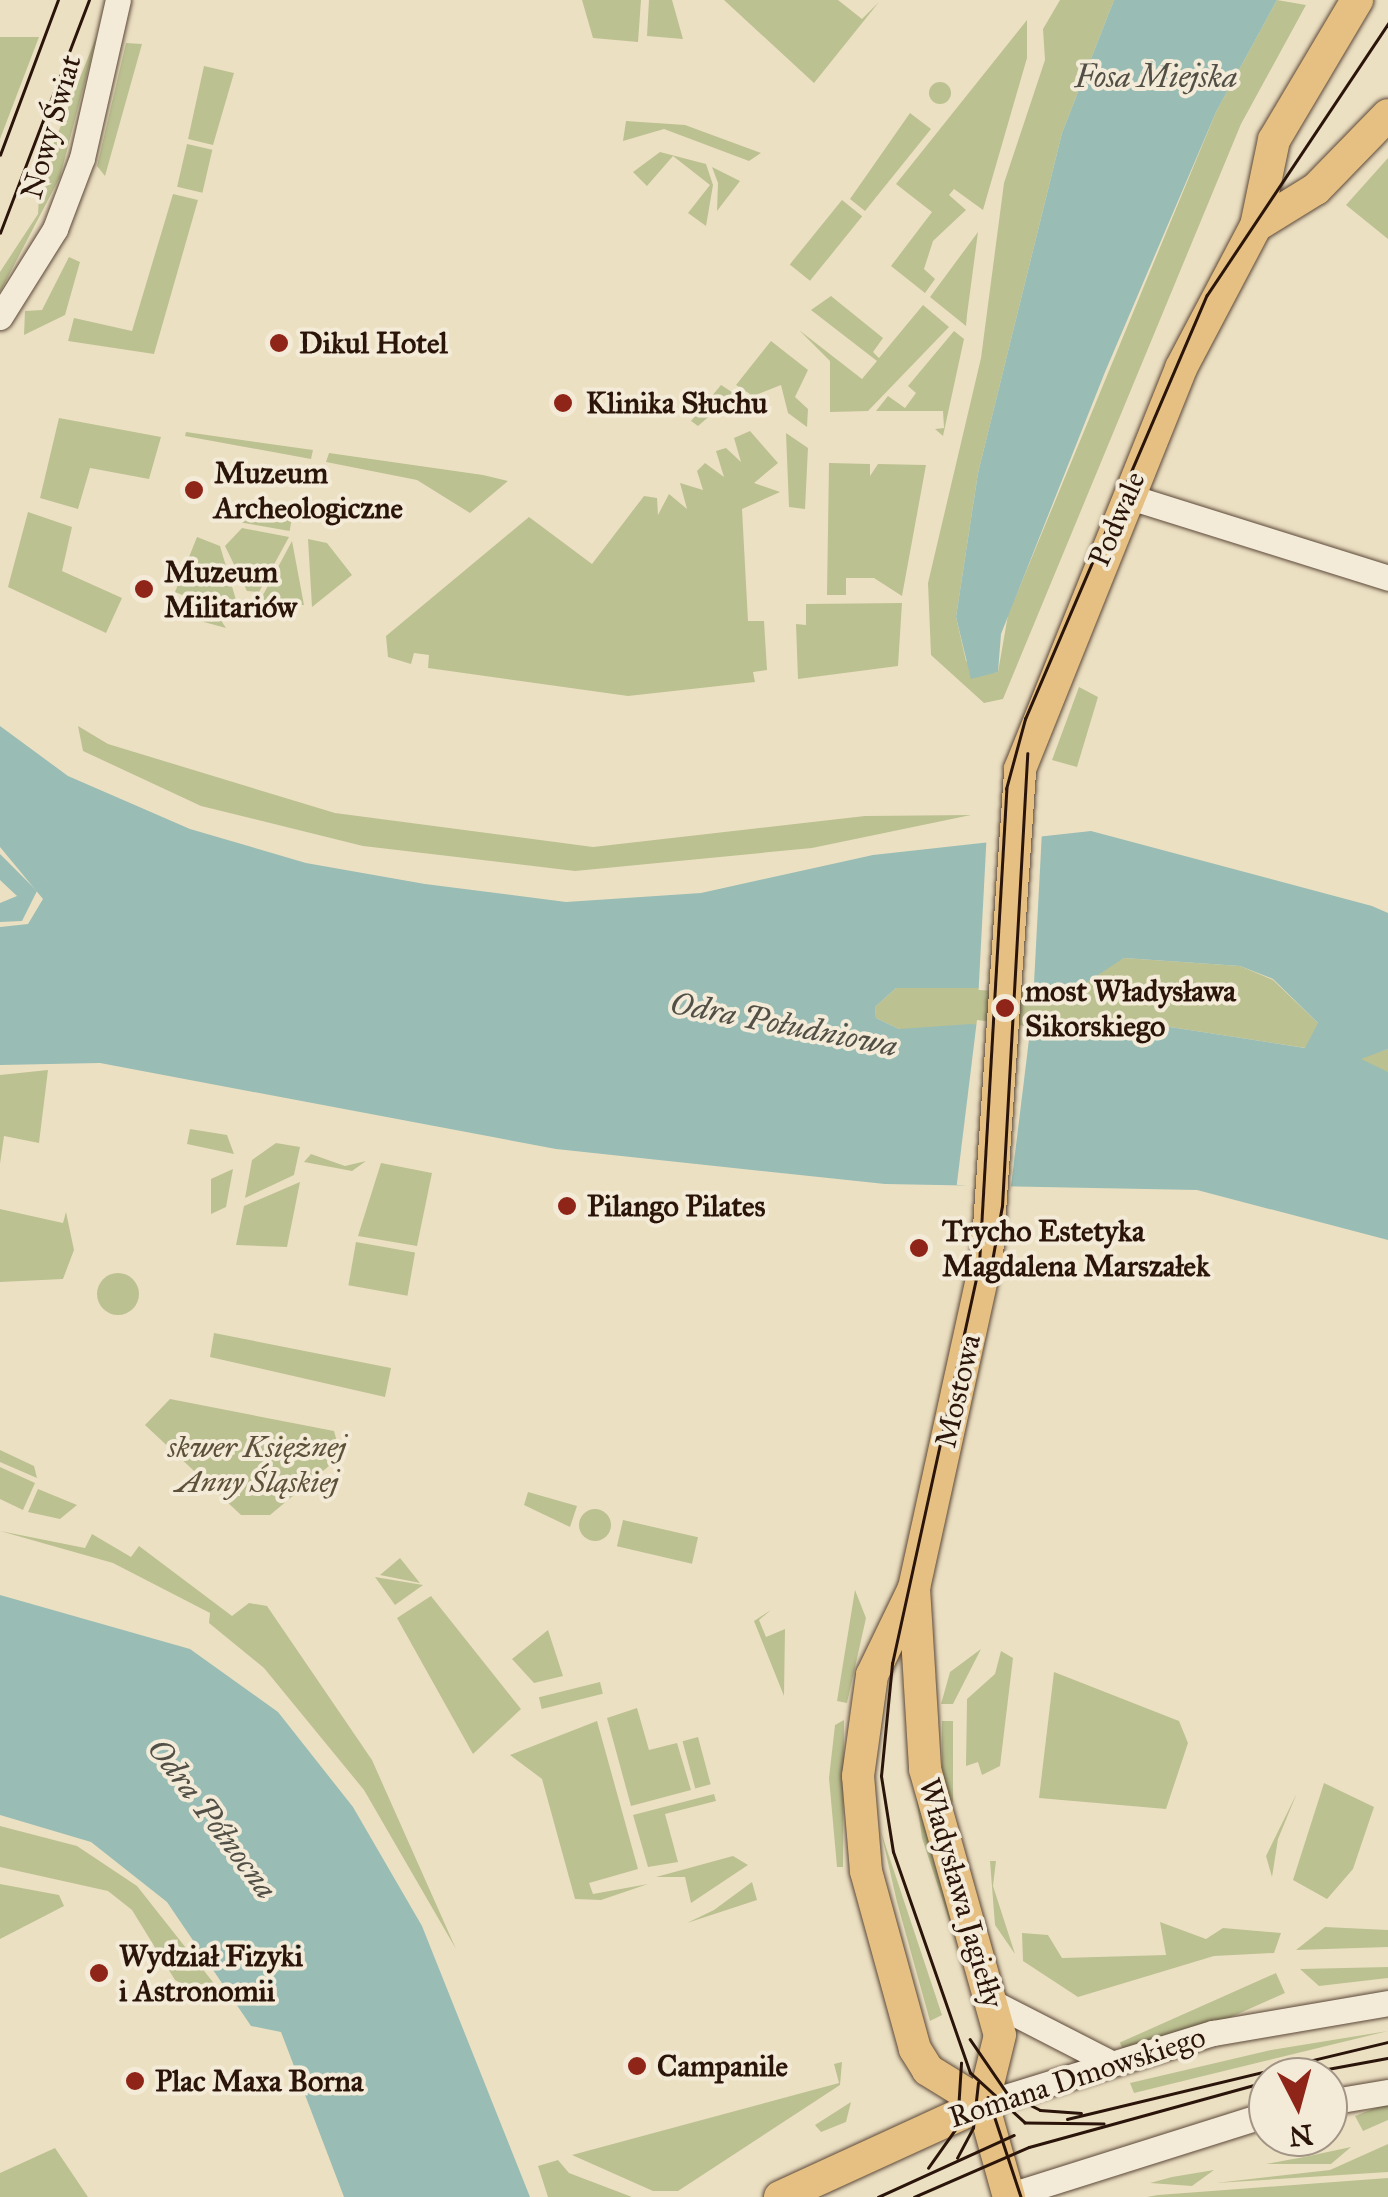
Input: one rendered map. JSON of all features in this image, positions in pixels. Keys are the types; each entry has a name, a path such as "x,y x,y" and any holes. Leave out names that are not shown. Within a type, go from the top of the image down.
{"main road":[{"name":"Podwale","path":"994,1192 1014,824 1033,718 1205,314 1256,226 1274,140 1357,0"},
{"name":"Podwale","path":"1256,226 1316,189 1388,115"},
{"name":"Mostowa","path":"914,1588 994,1192"},
{"name":"Władysława Jagiełły","path":"914,1588 925,1769 992,2002 1001,2047 983,2104"},
{"path":"914,1588 865,1710 858,1776 866,1871 915,2049 928,2070 983,2104 1011,2196"},
{"name":"Romana Dmowskiego","path":"780,2197 983,2104"}],"street":[{"name":"Nowy Świat","path":"0,317 55,229 82,158 118,0"},
{"path":"1127,496 1388,578"},
{"path":"992,2002 1107,2061"},
{"name":"Romana Dmowskiego","path":"983,2104 1107,2061 1388,2003"},
{"path":"1348,2099 1388,2092"},
{"path":"1011,2196 1248,2120"}],"green space":[{"path":"582,0 641,0 638,42 593,38"},
{"path":"649,0 672,0 683,39 647,36"},
{"path":"724,0 838,0 862,19 879,2 814,83"},
{"path":"1060,0 1114,0 1062,133 978,473 956,617 966,661 985,674 998,672 1008,615 1216,112 1277,0 1306,5 1241,124 1003,699 984,703 931,655 928,583 981,358 1004,183 1045,60 1043,29"},
{"path":"1027,20 1027,58 983,210 954,189 949,195 966,210 933,241 924,269 935,279 925,293 891,266 932,212 896,184"},
{"path":"97,35 60,177 0,292 0,272 38,214 40,178"},
{"path":"0,37 39,37 0,139"},
{"path":"126,43 142,44 105,176 97,166"},
{"path":"204,66 234,73 213,145 188,139"},
{"path":"940,82 948,85 948,101 940,104 932,101 929,93 932,85"},
{"path":"910,113 931,129 865,211 850,199"},
{"path":"626,121 685,125 761,153 749,161 664,129 623,141"},
{"path":"187,144 212,150 202,193 177,187"},
{"path":"660,152 706,164 713,185 706,226 688,213 710,185 673,156 647,186 633,172"},
{"path":"1388,158 1388,239 1346,205"},
{"path":"712,167 740,181 717,211 718,183"},
{"path":"173,194 198,200 154,354 68,341 74,318 132,331"},
{"path":"842,200 862,216 810,281 790,265"},
{"path":"978,232 967,315 966,326 930,297"},
{"path":"69,257 80,262 65,315 24,335 25,311 42,310"},
{"path":"831,296 883,338 873,352 879,358 923,305 949,327 868,411 830,412 830,361 799,330 862,379 877,361 811,310"},
{"path":"954,331 964,339 943,436 935,429 944,428 943,411 876,411 888,396 905,408 916,393 908,386"},
{"path":"771,341 808,370 795,397 808,409 807,427 788,413 781,385 753,396 736,385"},
{"path":"721,385 735,394 698,426 691,421"},
{"path":"59,418 161,437 149,479 90,468 78,509 40,498"},
{"path":"750,431 778,463 754,483 780,492 742,509 748,621 764,621 767,670 753,672 755,682 628,696 428,668 429,655 414,653 411,664 388,657 386,636 529,517 592,564 644,496 657,498 658,515 669,494 687,509 680,483 703,490 697,471 705,463 724,477 716,451 726,448 741,462 734,438"},
{"path":"186,432 313,450 311,459 185,436"},
{"path":"786,433 808,448 805,509 789,507"},
{"path":"329,453 508,481 470,513 417,480 326,462"},
{"path":"829,463 870,464 870,476 878,464 926,465 902,596 874,578 846,578 846,595 827,595"},
{"path":"246,502 293,510 290,531 242,523"},
{"path":"28,512 72,527 62,571 122,598 106,633 8,587"},
{"path":"242,528 289,537 259,592 247,591 225,546"},
{"path":"197,537 220,546 242,620 175,592"},
{"path":"308,539 327,543 352,575 312,607"},
{"path":"292,541 304,605 265,605 263,595"},
{"path":"182,602 220,619 226,628 178,615"},
{"path":"902,603 898,666 798,679 796,624 806,625 806,604"},
{"path":"1079,687 1098,697 1077,767 1052,760"},
{"path":"78,726 108,744 335,813 593,847 865,816 971,815 812,848 575,871 363,846 201,806 83,751"},
{"path":"1124,958 1240,966 1273,980 1319,1024 1306,1048 1170,1027 1089,1038 899,1029 876,1018 875,1007 896,988 1069,988"},
{"path":"1388,1049 1388,1072 1366,1068 1360,1058"},
{"path":"48,1070 39,1143 4,1136 0,1164 0,1075"},
{"path":"190,1129 227,1135 234,1154 187,1144"},
{"path":"276,1143 300,1147 294,1175 245,1198 252,1160"},
{"path":"311,1154 345,1166 366,1161 352,1171 304,1162"},
{"path":"381,1163 432,1173 417,1246 358,1236"},
{"path":"233,1169 226,1207 211,1214 211,1179"},
{"path":"300,1182 287,1247 236,1245 244,1206"},
{"path":"0,1209 63,1223 66,1212 74,1250 63,1279 0,1282"},
{"path":"356,1242 415,1252 407,1296 348,1285"},
{"path":"118,1273 133,1279 139,1294 133,1309 118,1315 103,1309 97,1294 103,1279"},
{"path":"214,1333 391,1368 385,1397 210,1357"},
{"name":"skwer Księżnej Anny Śląskiej","path":"170,1399 334,1431 341,1456 270,1515 241,1515 145,1425"},
{"path":"0,1450 34,1466 37,1478 0,1462"},
{"path":"0,1467 35,1483 23,1510 0,1499"},
{"path":"38,1489 77,1505 60,1519 28,1512"},
{"path":"528,1492 577,1506 570,1527 524,1505"},
{"path":"595,1509 606,1514 611,1525 606,1536 595,1541 584,1536 579,1525 584,1514"},
{"path":"623,1520 698,1537 692,1564 617,1546"},
{"path":"0,1531 85,1548 92,1534 131,1557 139,1546 232,1616 249,1603 267,1606 372,1760 456,1949 364,1790 264,1668 209,1623 210,1613 113,1563"},
{"path":"400,1558 420,1583 380,1575"},
{"path":"375,1577 423,1585 395,1605"},
{"path":"855,1590 866,1618 847,1703 837,1701"},
{"path":"431,1596 521,1709 473,1754 397,1618"},
{"path":"771,1610 759,1620 766,1637 785,1629 784,1696 754,1621"},
{"path":"548,1630 563,1676 534,1683 512,1659"},
{"path":"981,1649 953,1704 941,1704 950,1672"},
{"path":"1001,1651 1013,1658 1000,1766 982,1775 978,1762 966,1766 967,1699 995,1674"},
{"path":"1054,1672 1179,1721 1188,1743 1166,1809 1039,1798"},
{"path":"600,1682 603,1694 542,1709 539,1697"},
{"path":"637,1708 649,1750 677,1743 691,1790 631,1806 607,1718"},
{"path":"844,1720 843,1867 837,1867 829,1778 835,1725"},
{"path":"597,1721 638,1869 589,1883 593,1894 648,1884 601,1900 575,1899 542,1779 510,1755"},
{"path":"942,1721 953,1721 953,1802 942,1802"},
{"path":"698,1737 711,1784 695,1788 683,1741"},
{"path":"910,1753 933,1859 976,2001 922,1838"},
{"path":"1324,1783 1374,1807 1353,1869 1327,1899 1293,1880"},
{"path":"1297,1793 1278,1839 1272,1877 1266,1856"},
{"path":"714,1794 716,1801 665,1814 678,1862 648,1867 633,1815"},
{"path":"0,1826 77,1846 137,1886 220,1991 208,1999 175,1980 132,1910 108,1891 0,1867"},
{"path":"881,1832 942,2015 930,2021 897,1902"},
{"path":"733,1856 748,1865 691,1903 685,1877 656,1877"},
{"path":"990,1861 996,1861 993,1886 1015,1954 995,1925"},
{"path":"752,1882 757,1900 687,1923 714,1910"},
{"path":"0,1884 59,1895 64,1906 0,1939"},
{"path":"1160,1922 1206,1939 1223,1928 1281,1933 1274,1953 1214,1956 1078,1997 1023,1961 1022,1933 1048,1935 1062,1958 1166,1955"},
{"path":"1325,1927 1388,1930 1388,1947 1296,1950"},
{"path":"1388,1967 1388,1978 1319,1986 1300,1969"},
{"path":"1276,1973 1285,1993 1129,2063 1120,2043"},
{"path":"1388,2031 1281,2057 1248,2057 1248,2065 1134,2093 1130,2083 1271,2050"},
{"path":"842,2062 840,2085 678,2191 653,2191 572,2155 839,2083 834,2064"},
{"path":"851,2102 846,2122 821,2132 815,2125"},
{"path":"1388,2103 1388,2120 1363,2131 1355,2116"},
{"path":"1388,2144 1388,2172 1216,2183 1330,2170"},
{"path":"55,2148 88,2197 0,2197 0,2173"},
{"path":"1304,2157 1339,2157 1331,2164 1266,2164"},
{"path":"558,2160 569,2173 632,2197 548,2197 538,2166"},
{"path":"1214,2170 1192,2186 1150,2183 1172,2177"},
{"path":"1388,2178 1388,2197 1147,2197 1158,2195"}],"water":[{"name":"Fosa Miejska","path":"1114,0 1277,0 1216,112 1105,372 1001,634 998,672 971,679 956,617 978,473 1062,133"},
{"name":"Odra Południowa","path":"0,726 68,776 190,829 306,863 425,884 566,902 701,893 873,855 1091,831 1372,906 1388,913 1388,1049 1361,1059 1388,1072 1388,1240 1197,1190 885,1184 556,1149 100,1063 0,1065 0,927 28,924 43,899 0,847","holes":["1124,958 1240,966 1273,979 1318,1023 1305,1048 1170,1027 1089,1038 971,1024 899,1029 876,1018 875,1007 896,988 1078,988"]},
{"path":"0,854 37,891 22,921 0,922 0,903 17,896 0,880"},
{"name":"Odra Północna","path":"0,1595 190,1649 278,1712 353,1807 422,1926 530,2197 344,2197 281,2032 251,2026 167,1902 91,1842 0,1815"}],"pier":[{"path":"987,828 1042,831 1034,993 979,990"},
{"path":"977,1020 1031,1027 1010,1191 957,1185"}],"tram line":[{"path":"0,155 58,0"},
{"path":"0,233 89,0"},
{"path":"1104,2124 1025,2123 970,2073 893,1852 881,1776 892,1664 979,1264 1006,789 1025,719 1207,295 1388,24"},
{"path":"990,1272 1002,1206 1027,754"},
{"path":"970,2039 1007,2093 1040,2110 1081,2113"},
{"path":"1067,2119 1388,2042"},
{"path":"1348,2065 1388,2058"},
{"path":"928,2168 957,2127 961,2063"},
{"path":"957,2158 973,2128 978,2083"},
{"path":"914,2197 1029,2147 1248,2087"},
{"path":"988,2097 1021,2197"},
{"path":"878,2197 1014,2135"}],"place":[{"name":"Dikul Hotel","path":"279,343"},
{"name":"Klinika Słuchu","path":"563,403"},
{"name":"Muzeum Archeologiczne","path":"194,490"},
{"name":"Muzeum Militariów","path":"144,589"},
{"name":"most Władysława Sikorskiego","path":"1005,1008"},
{"name":"Pilango Pilates","path":"567,1206"},
{"name":"Trycho Estetyka Magdalena Marszałek","path":"919,1248"},
{"name":"Wydział Fizyki i Astronomii","path":"99,1973"},
{"name":"Campanile","path":"637,2066"},
{"name":"Plac Maxa Borna","path":"135,2081"}]}
